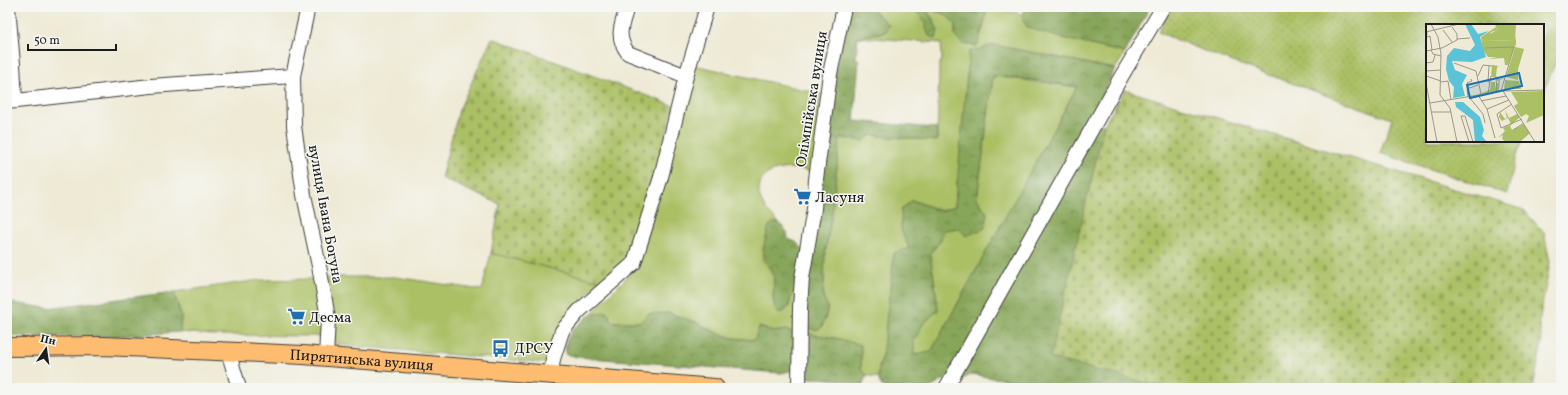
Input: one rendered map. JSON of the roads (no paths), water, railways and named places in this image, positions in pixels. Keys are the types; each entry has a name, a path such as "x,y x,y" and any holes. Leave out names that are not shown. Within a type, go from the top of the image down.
{"main road":[{"name":"Пирятинська вулиця","path":"7,347 104,346 228,351 551,374 715,388"}],"street":[{"path":"8,7 13,64 11,101 151,86 293,76"},
{"name":"вулиця Івана Богуна","path":"308,7 293,76 294,126 304,195 328,318 326,357"},
{"path":"627,7 620,32 622,45 628,52 686,76"},
{"path":"551,374 553,359 562,331 579,311 634,263 661,178 686,76 707,7"},
{"name":"Олімпійська вулиця","path":"799,388 802,278 814,209 816,179 830,74 844,7"},
{"path":"946,388 1163,7"},
{"path":"228,351 239,388"}],"place":[{"name":"Ласуня","path":"802,197"},
{"name":"Десма","path":"296,317"},
{"name":"ДРСУ","path":"501,348"}]}
